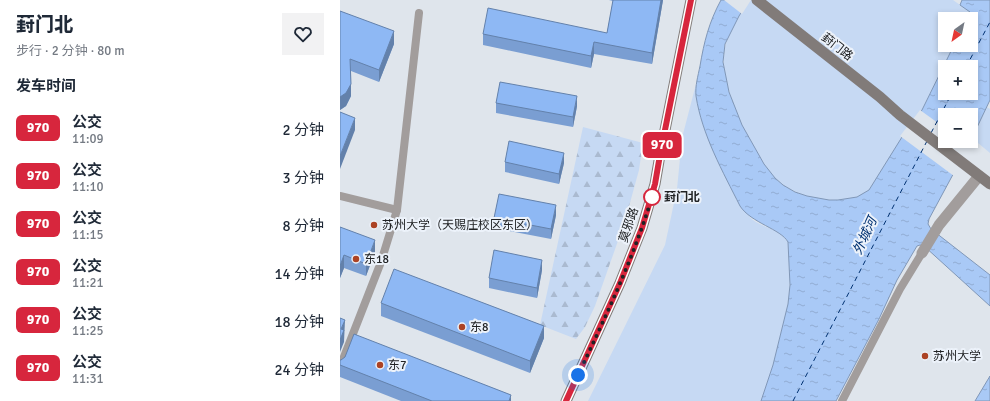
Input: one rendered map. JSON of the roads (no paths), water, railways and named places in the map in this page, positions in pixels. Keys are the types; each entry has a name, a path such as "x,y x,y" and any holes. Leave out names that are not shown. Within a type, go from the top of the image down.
{"main road":[{"name":"莫邪路","path":"566,401 620,283 642,228 655,184 691,0"},
{"name":"葑门路","path":"758,1 880,97 900,115 990,184"}],"street":[{"path":"922,252 975,172"}],"lane":[{"path":"340,367 381,262 397,210 419,14"},
{"path":"340,196 397,210"},
{"path":"842,401 900,289 922,252"}],"water":[{"name":"外城河","path":"721,0 749,0 725,44 723,62 729,92 742,125 764,164 775,178 783,185 795,192 807,196 838,200 857,197 869,190 902,137 922,110 938,78 938,100 978,100 978,60 947,60 951,52 978,52 978,12 970,12 960,5 962,0 990,0 990,100 978,125 978,108 938,108 938,148 967,148 929,219 928,224 931,229 990,275 990,306 924,246 917,246 897,280 879,319 836,401 761,401 773,365 788,304 790,285 788,242 779,233 751,217 740,206 720,167 708,139 699,111 696,96 696,85 705,40 710,24"},
{"path":"990,376 990,401 975,401"}],"place":[{"name":"葑门北","path":"652,197"},
{"name":"苏州大学（天赐庄校区东区）","path":"374,225"},
{"name":"东18","path":"356,259"},
{"name":"东8","path":"462,327"},
{"name":"苏州大学","path":"925,356"},
{"name":"东7","path":"380,365"}]}
